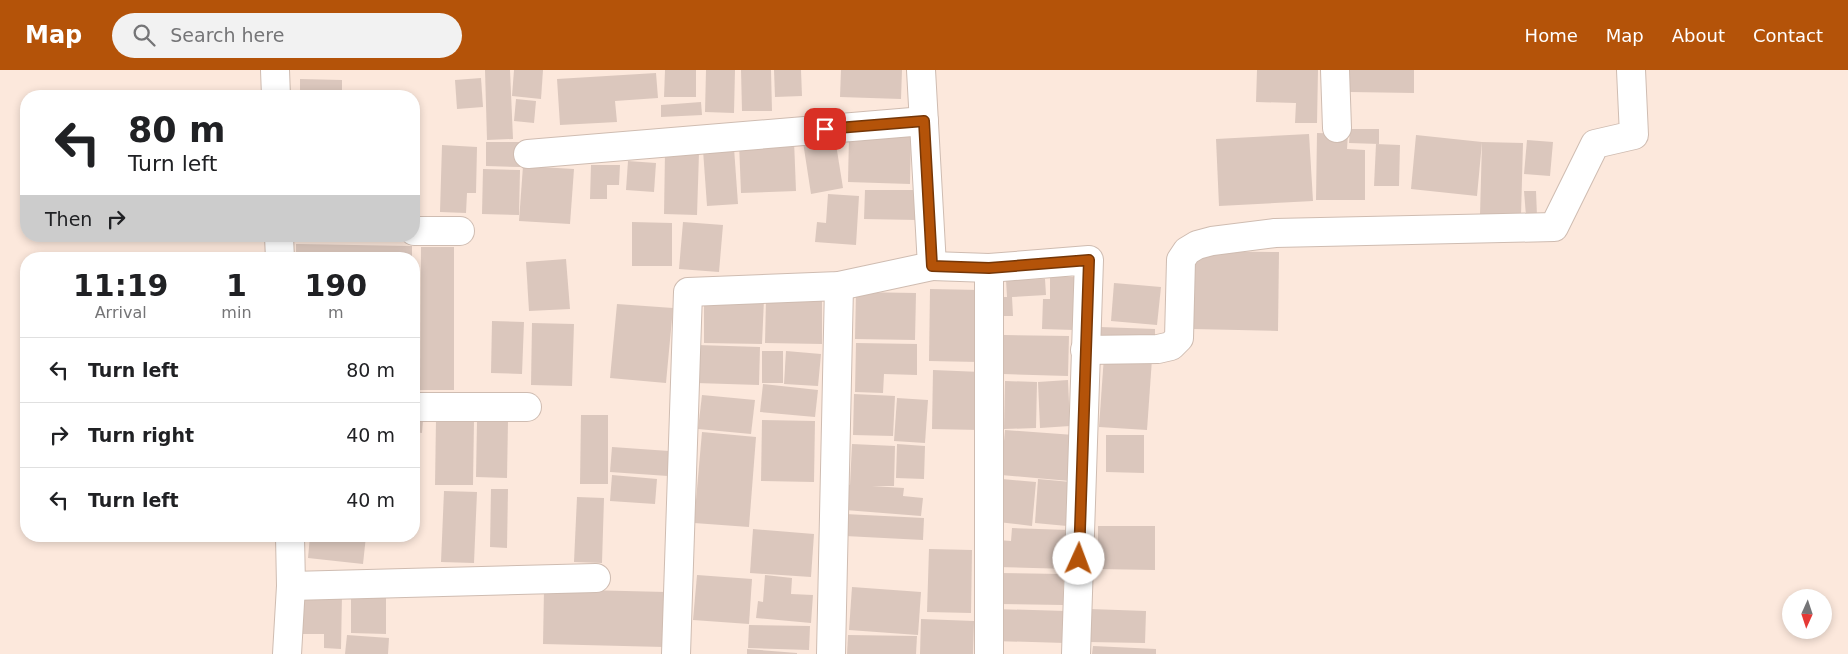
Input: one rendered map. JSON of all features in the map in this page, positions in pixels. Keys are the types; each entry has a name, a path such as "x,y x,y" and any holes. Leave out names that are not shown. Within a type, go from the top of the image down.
{"street":[{"path":"275,70 276,90"},
{"path":"921,70 932,266"},
{"path":"1335,70 1337,128"},
{"path":"1085,350 1158,349 1171,346 1179,338 1181,260 1187,251 1196,245 1212,241 1275,233 1554,227 1595,144 1634,135 1630,70"},
{"path":"528,154 924,121"},
{"path":"420,231 460,231"},
{"path":"676,654 688,292 839,286 932,266 989,268 1089,260 1076,654"},
{"path":"989,268 989,654"},
{"path":"831,654 839,286"},
{"path":"420,407 527,407"},
{"path":"287,654 291,586 290,542"},
{"path":"291,586 596,578"}],"building":[{"path":"485,70 510,70 513,139 487,140"},
{"path":"514,70 543,70 541,99 512,96"},
{"path":"665,70 696,70 696,97 664,97"},
{"path":"706,70 735,70 734,113 705,112"},
{"path":"741,70 771,70 772,111 742,111"},
{"path":"774,70 801,70 802,96 775,97"},
{"path":"841,70 902,70 901,99 840,97"},
{"path":"1257,70 1318,70 1317,123 1295,123 1296,103 1256,102"},
{"path":"1350,70 1414,70 1414,93 1350,92"},
{"path":"656,73 658,98 615,101 617,122 560,125 557,79"},
{"path":"481,78 483,107 457,109 455,80"},
{"path":"300,79 342,80 342,90 300,90"},
{"path":"516,99 536,101 534,123 514,121"},
{"path":"701,102 702,115 661,117 661,105"},
{"path":"1350,129 1379,129 1379,144 1349,143"},
{"path":"1317,133 1348,134 1347,149 1365,150 1365,200 1316,200"},
{"path":"1309,134 1313,201 1219,206 1216,139"},
{"path":"849,135 911,137 910,184 848,182"},
{"path":"1416,135 1482,142 1477,196 1411,189"},
{"path":"835,138 843,188 811,194 803,142"},
{"path":"794,140 796,191 741,193 739,143"},
{"path":"1527,140 1553,142 1550,176 1524,174"},
{"path":"486,142 520,142 520,167 486,166"},
{"path":"1482,142 1523,143 1521,216 1480,215"},
{"path":"1376,144 1400,145 1399,186 1374,186"},
{"path":"442,145 477,147 476,193 467,193 466,213 440,212"},
{"path":"734,148 738,204 707,206 703,150"},
{"path":"665,152 699,153 697,215 664,214"},
{"path":"628,161 656,163 654,192 626,190"},
{"path":"591,165 620,165 619,185 607,185 607,199 590,199"},
{"path":"523,166 574,169 570,224 519,221"},
{"path":"483,169 520,170 519,215 482,214"},
{"path":"865,190 917,190 917,220 864,219"},
{"path":"1524,191 1536,191 1537,216 1526,216"},
{"path":"828,194 859,196 856,245 815,242 817,222 826,223"},
{"path":"632,222 672,223 672,266 632,266"},
{"path":"683,222 723,225 719,272 679,269"},
{"path":"296,244 412,246 412,252 296,252"},
{"path":"421,247 454,247 454,390 420,390"},
{"path":"1195,251 1279,252 1278,331 1193,329"},
{"path":"566,259 570,309 529,311 526,262"},
{"path":"1050,276 1075,277 1074,330 1042,329 1043,299 1050,299"},
{"path":"1045,279 1046,295 1012,297 1013,316 1000,316 1000,297 1007,297 1006,280"},
{"path":"1114,283 1161,287 1157,325 1111,321"},
{"path":"930,289 980,290 979,362 929,361"},
{"path":"856,292 916,293 915,340 855,339"},
{"path":"704,297 764,299 762,344 704,343"},
{"path":"766,299 822,300 822,344 765,343"},
{"path":"617,304 673,308 666,383 610,378"},
{"path":"492,321 524,322 522,374 491,373"},
{"path":"532,323 574,324 572,386 531,385"},
{"path":"1100,327 1155,329 1155,346 1099,344"},
{"path":"1004,335 1069,336 1068,376 1003,374"},
{"path":"856,343 917,344 917,375 884,374 883,393 855,392"},
{"path":"697,345 760,347 759,385 696,383"},
{"path":"762,351 783,351 783,383 762,383"},
{"path":"786,351 821,354 818,386 784,384"},
{"path":"1104,356 1152,359 1147,430 1099,427"},
{"path":"933,370 981,372 980,430 932,429"},
{"path":"1068,380 1070,426 1040,428 1038,382"},
{"path":"1005,381 1037,382 1036,428 1004,429"},
{"path":"763,384 818,390 815,417 760,412"},
{"path":"854,394 895,396 893,436 853,435"},
{"path":"702,395 755,400 751,434 698,429"},
{"path":"897,398 928,400 925,443 894,441"},
{"path":"581,415 608,415 608,484 580,484"},
{"path":"436,419 474,420 473,485 435,485"},
{"path":"420,420 423,420 422,433 420,433"},
{"path":"762,420 815,421 814,482 761,481"},
{"path":"477,421 508,421 507,478 476,477"},
{"path":"1005,430 1074,435 1070,481 1001,475"},
{"path":"702,432 756,437 749,527 694,523"},
{"path":"1106,435 1144,435 1144,473 1106,472"},
{"path":"852,444 895,446 894,486 872,486 904,488 903,496 923,498 921,516 845,510 847,484 850,485"},
{"path":"897,444 925,446 924,479 896,478"},
{"path":"612,447 669,451 668,476 610,472"},
{"path":"612,475 657,479 655,504 610,501"},
{"path":"1002,479 1036,482 1032,526 998,522"},
{"path":"1038,479 1071,482 1067,526 1035,523"},
{"path":"491,489 508,489 507,548 490,547"},
{"path":"444,491 477,492 474,563 441,562"},
{"path":"577,497 604,498 602,563 574,562"},
{"path":"845,514 924,518 923,540 845,536"},
{"path":"1098,526 1155,526 1155,570 1098,569"},
{"path":"1012,528 1069,530 1068,569 997,567 998,540 1011,541"},
{"path":"753,529 814,534 811,577 750,573"},
{"path":"309,542 365,542 363,564 308,558"},
{"path":"929,549 972,550 971,613 927,612"},
{"path":"999,573 1063,574 1063,605 999,604"},
{"path":"697,575 752,579 749,624 693,620"},
{"path":"765,575 792,578 791,594 813,595 811,623 756,618 758,601 763,602"},
{"path":"852,587 921,592 918,635 849,630"},
{"path":"544,589 666,592 664,647 543,644"},
{"path":"351,592 386,592 386,634 351,633"},
{"path":"302,593 342,594 341,649 324,648 324,634 301,634"},
{"path":"994,609 1066,611 1065,643 994,641"},
{"path":"1090,609 1146,611 1145,643 1088,642"},
{"path":"921,619 974,621 973,654 920,654"},
{"path":"749,625 810,626 809,650 748,648"},
{"path":"347,635 389,638 388,654 345,654"},
{"path":"848,635 917,636 916,654 847,654"},
{"path":"1093,646 1156,649 1156,654 1092,654"},
{"path":"747,649 797,653 797,654 747,654"}],"route":[{"path":"825,129 924,121 932,266 989,268 1089,260 1079,559"}]}
